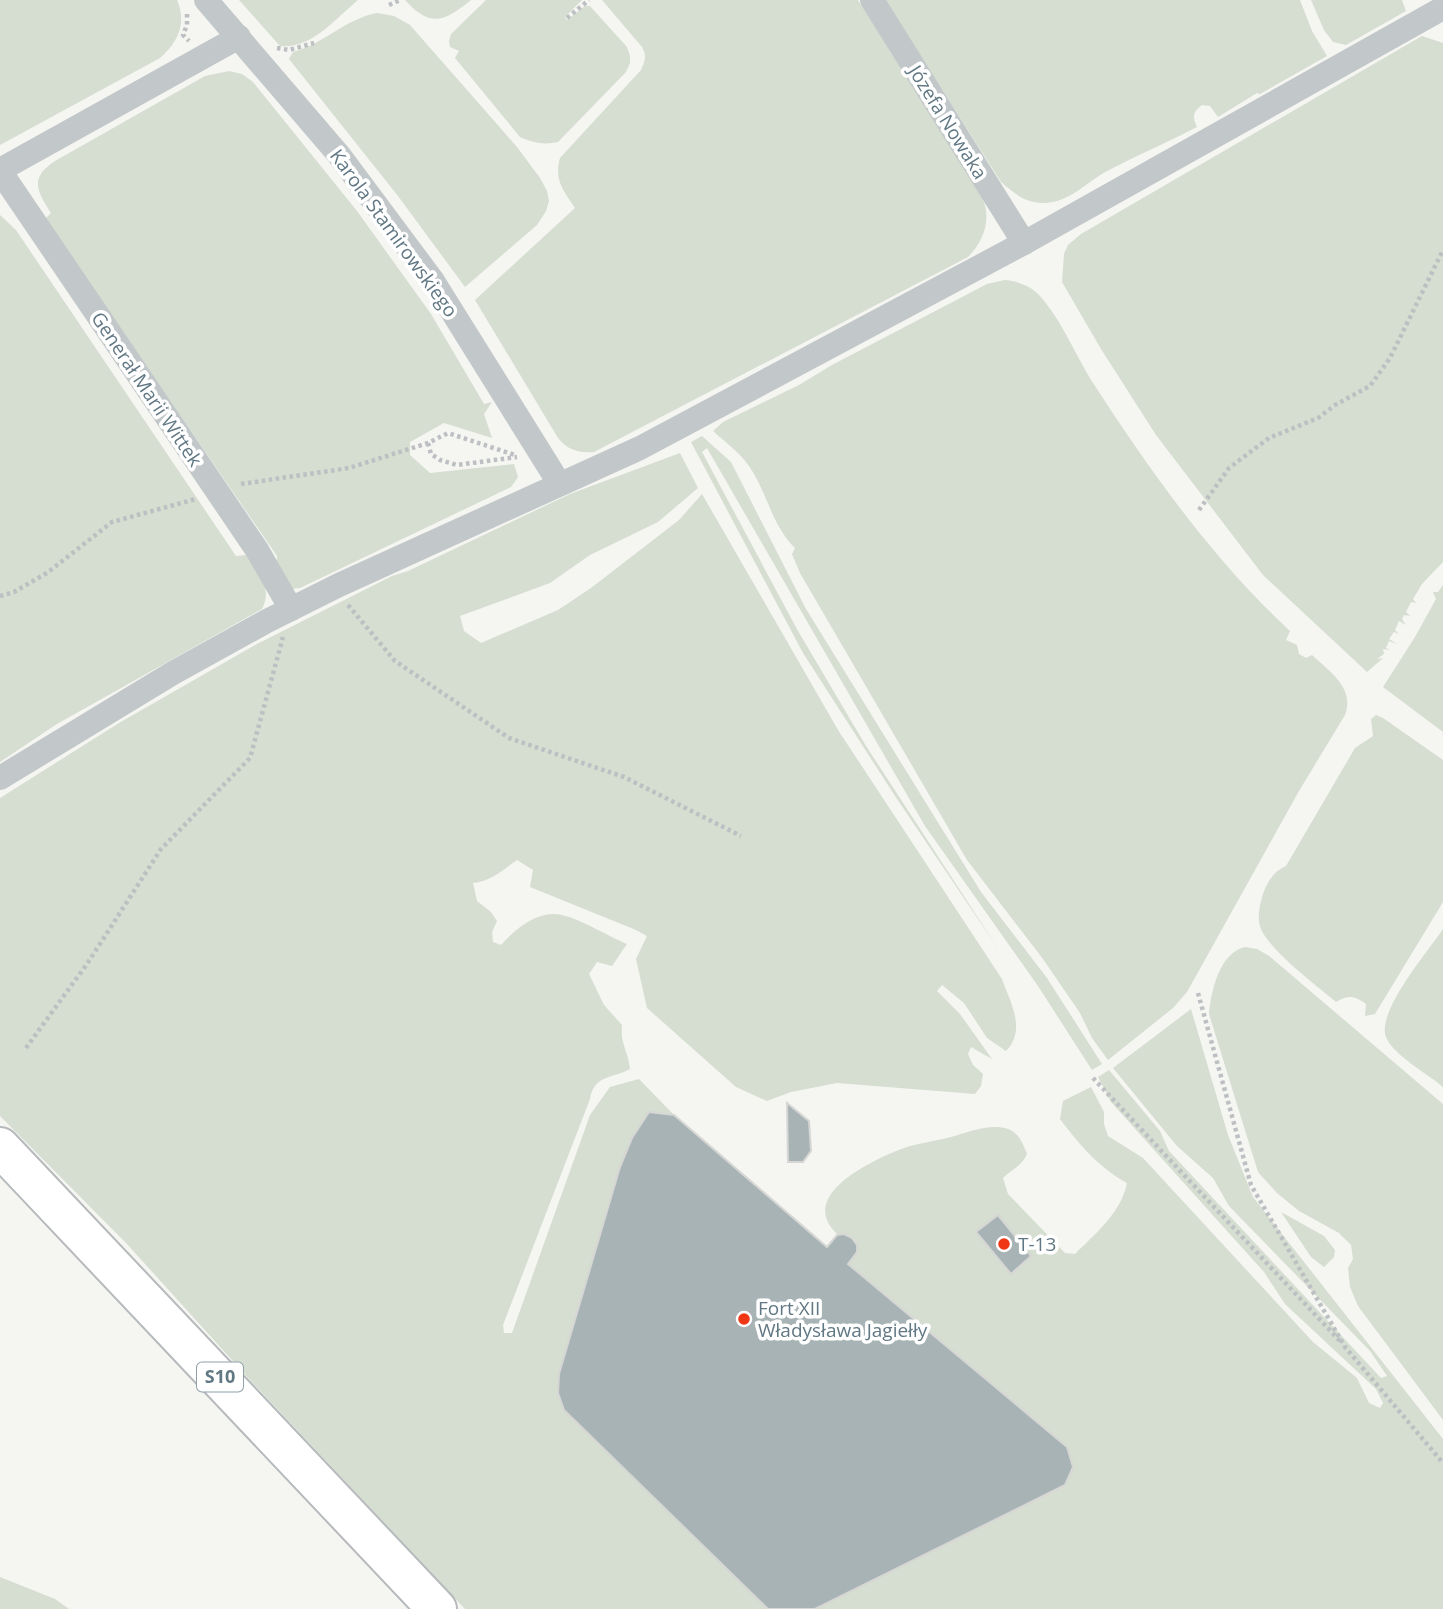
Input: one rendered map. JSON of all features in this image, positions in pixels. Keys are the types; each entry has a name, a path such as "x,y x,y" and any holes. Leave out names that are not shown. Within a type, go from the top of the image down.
{"highway":[{"name":"S10","path":"0,1147 437,1609"}],"street":[{"name":"Karola Stamirowskiego","path":"206,0 339,155 433,281 559,483"},
{"name":"Józefa Nowaka","path":"872,0 1024,243"},
{"path":"0,778 173,673 291,609 559,483 640,448 1024,243 1443,8"},
{"name":"Generał Marii Wittek","path":"239,37 0,170 208,494 257,550 291,609"}],"path":[{"path":"389,5 400,0"},
{"path":"567,18 589,0"},
{"path":"273,48 289,50 314,43"},
{"path":"1199,510 1229,468 1269,438 1318,418 1335,405 1370,386 1390,358 1443,250"},
{"path":"0,596 14,592 47,573 112,522 208,494 349,468 428,443 448,433 520,456 457,465 430,454 428,443"},
{"path":"345,601 395,661 509,738 624,777 741,836"},
{"path":"26,1048 87,964 161,849 250,758 291,609"},
{"path":"1198,993 1251,1185 1345,1347"},
{"path":"1093,1078 1345,1347 1443,1463"}],"shaded area":[{"path":"0,0 177,0 181,24 176,39 160,58 0,145"},
{"path":"239,0 358,0 313,38 292,46 280,46"},
{"path":"405,0 471,0 453,13 437,19 422,15"},
{"path":"486,0 582,0 565,17 567,20 585,6 590,6 627,47 630,63 626,72 558,142 539,143 520,137 455,58 459,51 450,47 451,34"},
{"path":"602,0 858,0 982,197 986,221 982,237 968,257 594,452 588,452 570,448 558,438 475,300 575,208 559,179 560,158 641,70 645,56 642,47"},
{"path":"885,0 1300,0 1312,31 1327,56 1218,117 1210,106 1202,105 1194,114 1197,127 1109,170 1062,199 1037,203 1020,197 1001,182"},
{"path":"1311,0 1402,0 1406,11 1346,45 1333,42 1324,30"},
{"path":"377,13 394,16 410,25 517,147 547,191 549,201 537,225 465,287 398,196 289,59 293,52 355,20"},
{"path":"1422,36 1443,43 1443,562 1422,584 1413,599 1416,603 1411,602 1406,612 1410,616 1404,615 1402,619 1406,625 1399,621 1395,630 1399,634 1394,632 1389,639 1397,644 1389,641 1386,648 1390,650 1383,649 1384,654 1377,659 1383,658 1367,672 1263,575 1156,435 1062,282 1064,254 1068,245 1081,234"},
{"path":"229,71 242,74 253,82 357,211 431,314 484,404 492,402 484,414 492,438 444,423 410,442 410,455 430,473 514,464 518,477 511,487 300,588 291,589 277,570 277,556 45,219 51,213 38,185 41,173 55,161 205,76"},
{"path":"0,215 16,230 236,556 246,555 263,580 266,594 262,609 57,724 0,762"},
{"path":"1005,280 1028,287 1047,305 1095,386 1138,451 1185,514 1235,575 1290,631 1286,640 1297,645 1299,654 1306,658 1312,655 1326,668 1339,681 1347,697 1345,715 1299,791 1187,992 1173,1008 1108,1060 1043,959 967,860 800,573 792,554 795,548 781,530 755,476 741,457 713,431 723,422 799,385 987,284"},
{"path":"702,436 731,462 806,609 981,892 1047,978 1102,1064 1092,1070 1038,986 925,826 707,448 702,452 798,631 866,746 999,950 803,653 691,442"},
{"path":"680,453 698,488 658,522 590,555 550,583 460,616 464,631 481,643 558,610 679,520 702,494 838,730 1002,979 1015,1016 1015,1034 1006,1051 987,1038 964,1003 942,985 937,991 960,1014 992,1059 971,1047 968,1054 973,1065 983,1074 981,1086 975,1094 837,1083 791,1092 767,1101 736,1087 647,1008 636,959 647,936 530,887 533,870 517,860 491,877 473,883 477,901 491,912 497,921 492,932 493,942 501,945 528,922 553,914 577,920 627,944 612,966 597,962 589,974 604,1005 622,1025 622,1037 630,1069 604,1079 592,1091 503,1325 504,1333 512,1333 590,1115 610,1087 639,1079 674,1115 649,1112 632,1138 620,1167 559,1373 558,1393 564,1410 768,1609 465,1609 126,1243 0,1116 0,798 119,723 257,644 392,576 408,571 570,494"},
{"path":"1443,585 1443,732 1383,687 1436,599 1433,592 1438,592"},
{"path":"1376,715 1443,760 1443,902 1375,1014 1365,1016 1366,1004 1351,997 1336,1002 1282,956 1264,935 1259,914 1269,881 1286,866 1355,748 1373,736 1371,719"},
{"path":"1443,929 1443,1087 1396,1051 1386,1037 1385,1026 1396,997"},
{"path":"1245,947 1257,949 1269,956 1443,1104 1443,1420 1358,1306 1350,1287 1348,1268 1353,1259 1351,1245 1339,1233 1299,1211 1277,1193 1258,1172 1209,1014 1218,974 1229,957"},
{"path":"1191,1009 1228,1135 1253,1197 1443,1439 1443,1609 814,1609 1065,1486 1073,1467 848,1264 856,1243 851,1236 838,1235 827,1221 826,1207 832,1193 843,1181 874,1161 904,1148 987,1128 1001,1127 1012,1131 1020,1139 1027,1154 1019,1165 1003,1178 1008,1194 1065,1253 1075,1254 1113,1213 1127,1183 1107,1170 1090,1154 1060,1119 1063,1101 1091,1087 1104,1112 1108,1136 1143,1158 1313,1342 1357,1378 1369,1403 1380,1408 1383,1403 1376,1389 1285,1304 1264,1272 1111,1102 1098,1077 1109,1070 1160,1131 1169,1151 1381,1378 1387,1376 1370,1351 1229,1206 1213,1178 1177,1146 1113,1068"},
{"path":"1281,1212 1324,1236 1335,1250 1334,1257 1324,1267 1311,1257"},
{"path":"0,1577 55,1599 69,1609 0,1609"}],"building":[{"path":"787,1103 809,1121 811,1151 803,1162 788,1162"},
{"name":"Fort XII Władysława Jagiełły","path":"649,1112 674,1115 827,1247 837,1235 844,1234 852,1238 857,1245 857,1252 848,1264 1067,1447 1073,1467 1065,1485 815,1609 768,1609 564,1410 558,1393 559,1374 620,1167 632,1138"},
{"name":"T-13","path":"998,1215 1031,1256 1011,1274 976,1232"}],"place":[{"name":"T-13","path":"1004,1244"},
{"name":"Fort XII Władysława Jagiełły","path":"744,1319"}]}
